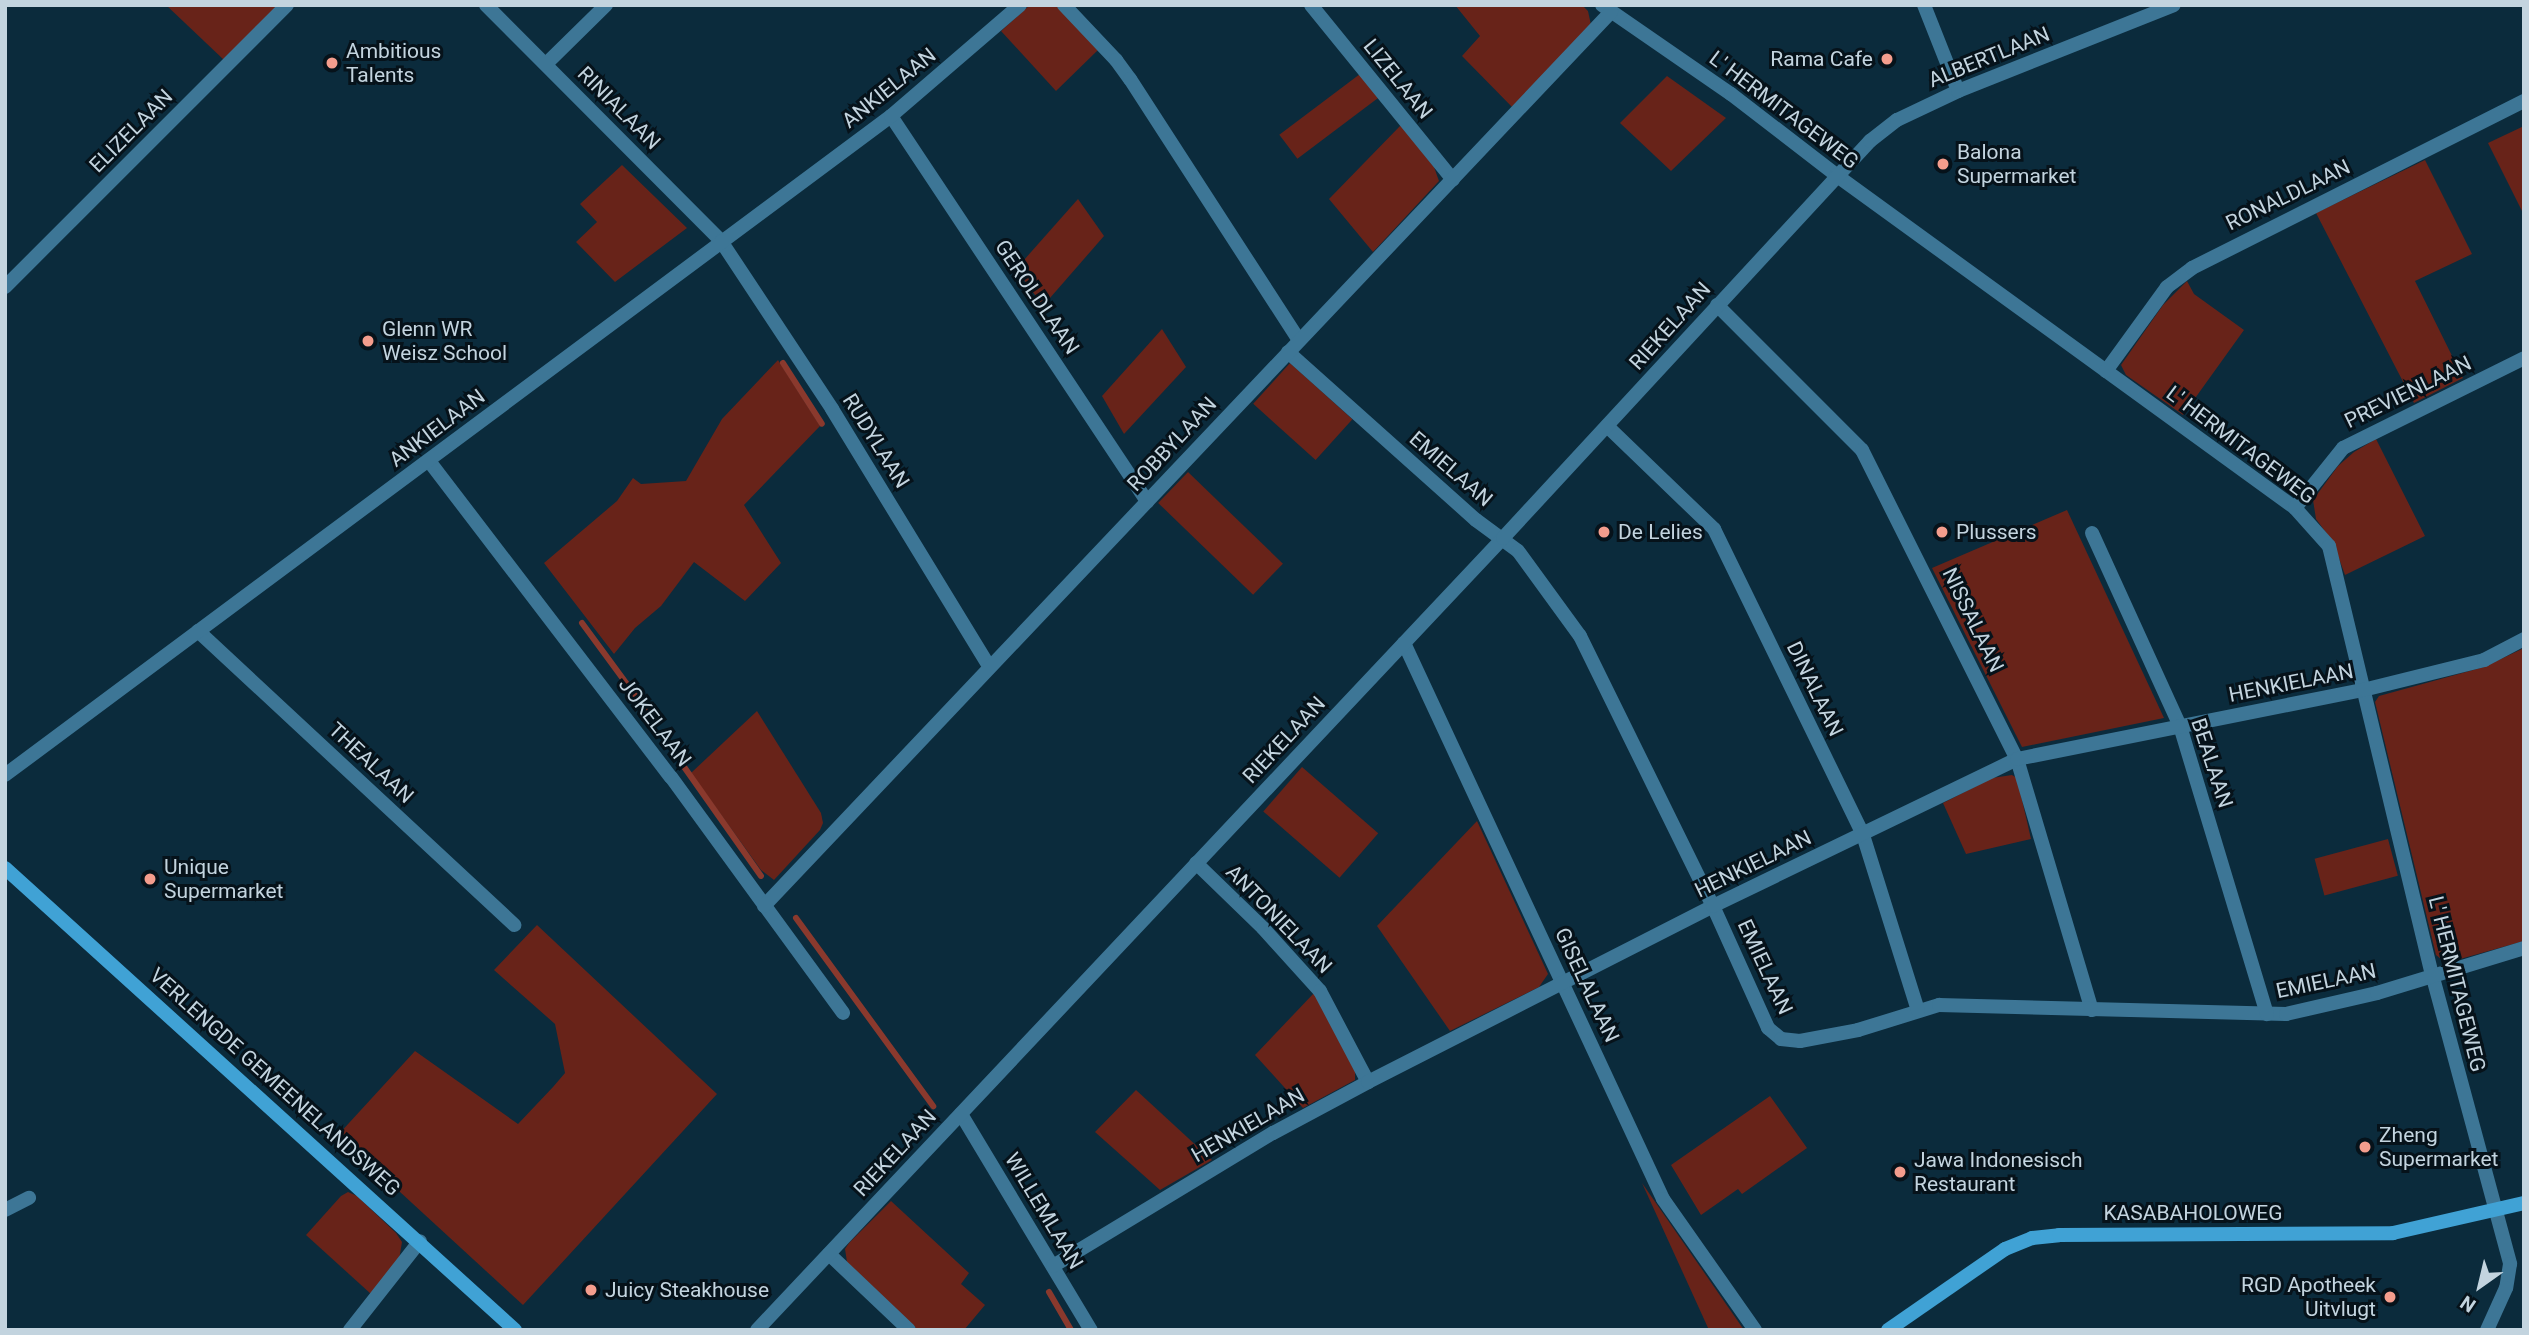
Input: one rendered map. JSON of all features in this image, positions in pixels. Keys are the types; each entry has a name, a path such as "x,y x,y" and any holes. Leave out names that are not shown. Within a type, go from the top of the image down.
{"street":[{"name":"ELIZELAAN","path":"5,287 287,5"},
{"name":"RINIALAAN","path":"486,5 721,241"},
{"path":"546,64 606,5"},
{"name":"ANKIELAAN","path":"5,775 891,116 1020,5"},
{"path":"1064,5 1116,60 1130,79 1299,341"},
{"name":"LIZELAAN","path":"1311,5 1453,180"},
{"path":"1924,5 1958,91"},
{"name":"ALBERTLAAN","path":"1836,175 1897,120 1958,91 2174,5"},
{"name":"ROBBYLAAN","path":"764,906 1453,180 1607,8"},
{"name":"L' HERMITAGEWEG","path":"1607,8 1731,94 1836,175 2295,508 2329,546 2432,974 2510,1264 2506,1288 2487,1330"},
{"name":"RONALDLAAN","path":"2106,371 2167,287 2192,268 2524,101"},
{"name":"GEROLDLAAN","path":"891,116 1147,502"},
{"name":"RIEKELAAN","path":"757,1330 1503,538 1836,175"},
{"name":"RUDYLAAN","path":"721,241 839,421 989,666"},
{"name":"NISSALAAN","path":"1717,305 1862,450 2017,759 2092,1010"},
{"name":"EMIELAAN","path":"1288,352 1476,520 1518,551 1580,636 1713,906 1769,1028 1782,1039 1800,1041 1858,1030 1939,1005 2286,1014 2376,993 2524,948"},
{"name":"PREVIENLAAN","path":"2295,508 2343,448 2524,358"},
{"name":"DINALAAN","path":"1607,426 1714,529 1863,835 1918,1011"},
{"name":"JOKELAAN","path":"429,461 671,777 844,1013"},
{"name":"BEALAAN","path":"2092,533 2180,726 2267,1014"},
{"name":"THEALAAN","path":"198,631 514,925"},
{"name":"HENKIELAAN","path":"1053,1266 1273,1133 1368,1082 1562,981 2017,759 2363,690 2484,660 2524,639"},
{"name":"GISELALAAN","path":"1404,643 1662,1199 1755,1330"},
{"name":"ANTONIELAAN","path":"1196,863 1263,928 1320,991 1368,1082"},
{"name":"VERLENGDE GEMEENELANDSWEG","path":"5,868 420,1241 515,1330"},
{"name":"WILLEMLAAN","path":"961,1114 1091,1330"},
{"path":"5,1210 29,1198"},
{"name":"KASABAHOLOWEG","path":"1888,1330 2005,1249 2032,1238 2059,1235 2393,1233 2524,1203"},
{"path":"350,1330 420,1241"},
{"path":"829,1254 909,1330"}],"shaded area":[{"path":"166,5 279,5 224,60"},
{"path":"1030,5 1057,5 1098,50 1056,91 1001,31"},
{"path":"1455,5 1582,5 1588,11 1591,25 1513,108 1462,56 1480,36"},
{"path":"1360,74 1378,98 1297,159 1279,135"},
{"path":"1667,76 1726,118 1671,171 1620,123"},
{"path":"1401,125 1434,167 1439,181 1373,252 1329,199"},
{"path":"2524,126 2524,215 2488,143"},
{"path":"2425,160 2472,254 2415,281 2463,378 2414,403 2316,213"},
{"path":"622,165 687,228 615,282 576,242 597,222 580,204"},
{"path":"1078,199 1104,236 1043,306 1016,269"},
{"path":"2187,281 2194,294 2244,330 2183,415 2126,375 2121,365 2163,305"},
{"path":"1162,329 1186,367 1124,434 1102,396"},
{"path":"778,360 820,426 744,505 781,563 745,601 694,562 661,606 635,628 614,654 544,563 617,501 633,478 641,484 686,481 722,419"},
{"path":"1290,363 1352,419 1316,460 1253,404"},
{"path":"2376,439 2425,536 2345,575 2333,542 2316,519 2313,500 2338,466 2354,452"},
{"path":"1188,472 1283,564 1253,595 1158,503"},
{"path":"2067,510 2164,718 2022,747 1932,568"},
{"path":"2524,648 2524,941 2446,963 2436,955 2375,702 2379,696 2484,667"},
{"path":"757,711 821,813 823,823 820,830 774,880 761,870 691,773"},
{"path":"1302,767 1378,833 1340,878 1263,812"},
{"path":"2012,775 2017,778 2031,839 1966,854 1943,803 1992,778"},
{"path":"1477,821 1548,974 1539,987 1450,1031 1377,926"},
{"path":"2388,839 2398,876 2324,895 2315,859"},
{"path":"537,925 717,1094 523,1305 338,1135 415,1051 518,1124 565,1073 555,1024 494,970"},
{"path":"1314,993 1355,1070 1355,1080 1303,1108 1255,1055"},
{"path":"1136,1090 1212,1160 1160,1190 1095,1132"},
{"path":"1770,1096 1807,1148 1742,1194 1738,1189 1701,1215 1671,1165"},
{"path":"1642,1183 1744,1330 1709,1330"},
{"path":"348,1192 357,1196 402,1242 399,1260 371,1294 306,1235 341,1196"},
{"path":"891,1201 969,1273 961,1284 985,1305 964,1330 918,1330 847,1262 845,1249 849,1243"}],"waterway":[{"path":"783,363 822,424"},
{"path":"582,623 646,710"},
{"path":"682,764 761,876"},
{"path":"796,918 933,1106"},
{"path":"1049,1292 1071,1330"}],"place":[{"name":"Rama Cafe","path":"1887,59"},
{"name":"Ambitious Talents","path":"332,63"},
{"name":"Balona Supermarket","path":"1943,164"},
{"name":"Glenn WR Weisz School","path":"368,341"},
{"name":"De Lelies","path":"1604,532"},
{"name":"Plussers","path":"1942,532"},
{"name":"Unique Supermarket","path":"150,879"},
{"name":"Zheng Supermarket","path":"2365,1147"},
{"name":"Jawa Indonesisch Restaurant","path":"1900,1172"},
{"name":"Juicy Steakhouse","path":"591,1290"},
{"name":"RGD Apotheek Uitvlugt","path":"2390,1297"}]}
